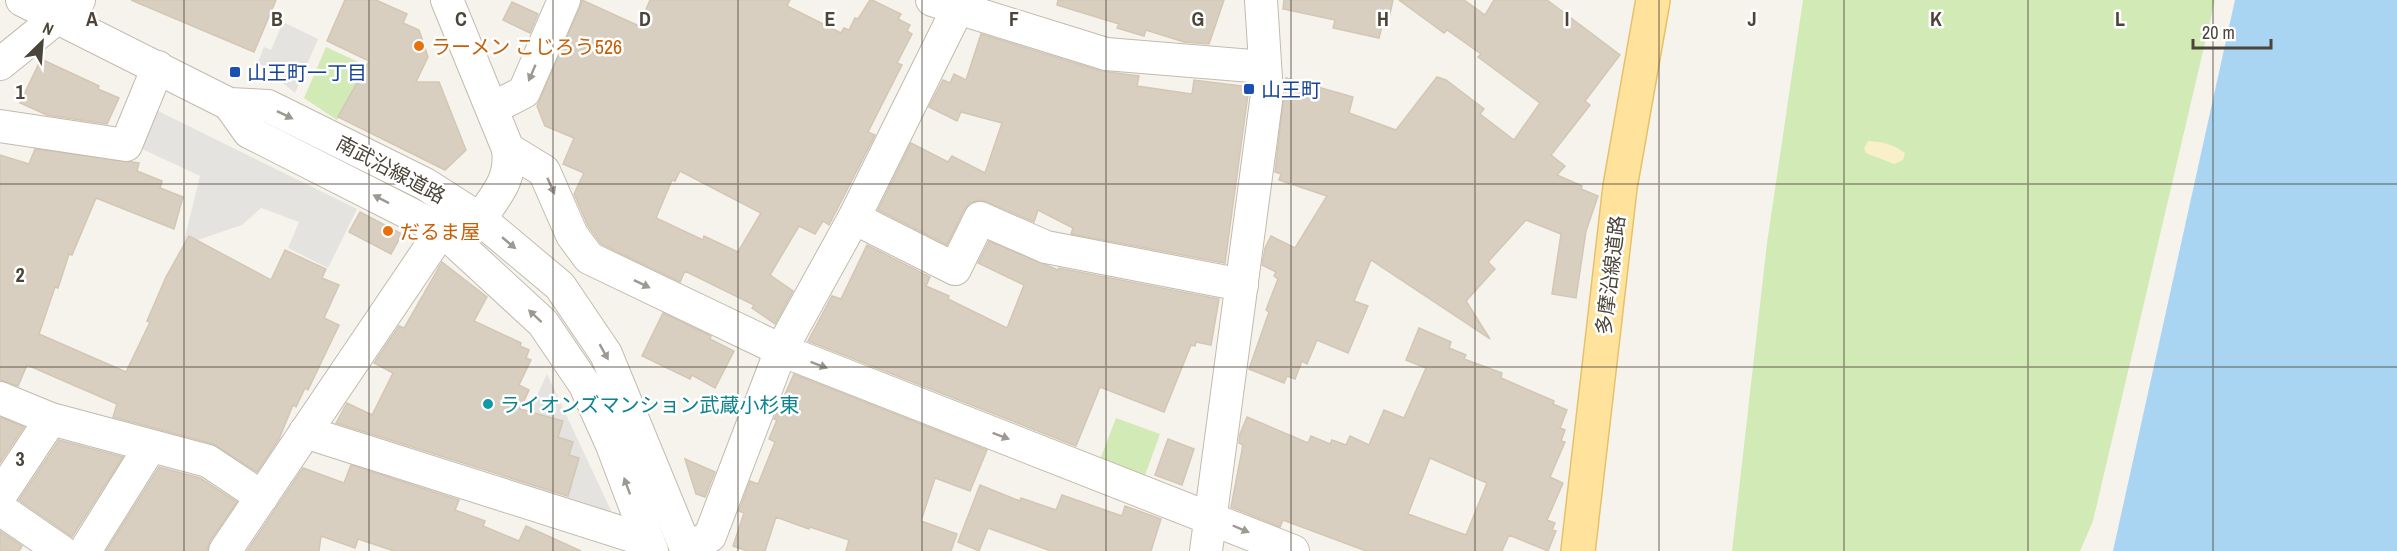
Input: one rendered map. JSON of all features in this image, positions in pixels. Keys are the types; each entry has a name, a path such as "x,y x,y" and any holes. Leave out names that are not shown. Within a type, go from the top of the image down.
{"main road":[{"name":"多摩沿線道路","path":"1578,551 1620,187 1653,0"}],"street":[{"name":"南武沿線道路","path":"22,0 68,8 158,67 229,104 268,106 425,184 480,219 560,286 606,354 686,550"},
{"path":"225,551 442,230 480,219 508,177 510,164 508,149 447,0"},
{"path":"493,108 524,92 564,0"},
{"path":"1206,551 1267,94 1261,0"},
{"path":"686,550 710,536 781,350 854,218 945,4 1106,54 1264,67"},
{"path":"0,64 68,8"},
{"path":"0,126 126,145 158,67"},
{"name":"南武沿線道路","path":"229,104 249,132 442,230 543,323 585,385 612,445 650,546"},
{"path":"508,149 544,171 572,236 589,258 781,350 1293,551"},
{"path":"854,218 955,269 980,218 1046,247 1242,285"},
{"path":"560,286 589,258"},
{"path":"0,398 51,419 208,461 262,497"},
{"path":"0,496 51,419"},
{"path":"304,432 650,546"},
{"path":"85,551 150,447"},
{"path":"0,509 61,551"}],"green space":[{"path":"1803,0 2215,0 2093,521 2080,551 1732,551 1767,243"},
{"path":"326,47 365,65 337,120 304,98"},
{"path":"1116,418 1160,434 1143,481 1098,465"}],"sand":[{"path":"1868,141 1896,147 1905,153 1903,160 1894,164 1866,153 1864,148"}],"shaded area":[{"path":"283,22 318,39 295,93 258,62 264,47 271,50"},
{"path":"150,107 357,209 328,268 288,248 299,222 261,208 242,225 183,245 200,176 138,147"},
{"path":"547,374 615,519 497,484"}],"water":[{"path":"2235,0 2397,0 2397,551 2113,551"}],"building":[{"path":"131,0 276,0 254,52"},
{"path":"345,0 376,0 407,14 403,23 419,30 428,57 416,82 439,82 466,150 445,170 338,117 369,61 327,41"},
{"path":"582,0 639,26 650,0 790,0 787,6 841,33 844,28 849,30 855,18 858,19 872,0 901,14 898,19 910,25 907,31 912,34 897,63 902,65 868,132 875,135 829,225 823,221 815,234 799,226 770,275 793,291 775,324 752,308 754,305 685,271 680,282 601,244 588,226 574,194 584,173 563,164 574,138 545,126 537,106","holes":["680,171 761,213 738,252 704,236 703,240 656,218 672,180 675,181"]},
{"path":"1058,0 1224,0 1209,44 1184,42 1146,30 1144,36 1117,28 1119,24 1057,5"},
{"path":"1284,0 1393,0 1388,23 1383,22 1379,38 1333,28 1335,20 1283,9"},
{"path":"1399,0 1464,0 1485,15 1494,0 1547,0 1620,55 1585,101 1590,105 1551,155 1565,166 1557,175 1598,196 1586,231 1576,298 1552,294 1561,234 1526,220 1488,262 1495,269 1466,301 1490,339 1371,260 1354,301 1368,306 1348,353 1317,340 1307,364 1302,361 1295,379 1287,376 1284,383 1249,369 1269,312 1266,310 1278,279 1274,276 1276,272 1262,265 1265,248 1271,236 1295,248 1327,196 1279,180 1281,174 1275,172 1286,78 1353,97 1349,113 1396,130 1437,77 1446,80 1484,109 1480,114 1514,140 1540,103 1478,57 1481,54 1447,30 1444,33"},
{"path":"512,2 538,14 530,33 503,20"},
{"path":"981,34 1101,71 1139,76 1137,86 1192,94 1194,80 1249,87 1225,263 1071,234 1073,228 1038,210 1034,222 979,200 970,203 964,210 947,245 878,210 911,143 948,162 952,156 985,173 1002,123 961,112 957,121 929,107 943,80 950,83 954,74 966,80"},
{"path":"41,59 119,98 107,124 47,115 20,103"},
{"path":"35,149 139,163 137,171 162,181 160,188 183,197 174,229 96,198 72,255 69,254 58,288 55,287 39,334 126,372 150,322 147,321 166,277 189,236 271,280 285,250 326,269 322,278 339,285 324,318 339,325 308,390 305,388 296,407 293,405 279,439 257,472 213,444 113,417 117,404 27,365 18,386 0,380 0,155 29,164"},
{"path":"360,212 402,234 391,254 349,232"},
{"path":"989,241 1058,270 1059,268 1219,299 1211,345 1196,342 1195,346 1191,345 1164,412 1100,387 1076,446 808,341 832,296 841,299 867,245 930,277 926,286 1007,328 1024,285 978,263"},
{"path":"442,262 487,297 474,321 521,343 520,346 529,350 526,358 531,360 519,385 529,390 520,409 563,421 558,437 573,442 569,455 579,458 568,496 336,423 347,403 372,415 393,373 374,363 399,326 404,328"},
{"path":"663,313 711,336 710,339 734,351 715,388 692,375 690,379 642,356"},
{"path":"1419,328 1451,342 1449,348 1466,355 1464,359 1502,373 1501,378 1554,401 1553,404 1567,410 1560,428 1565,430 1561,441 1565,442 1550,477 1563,483 1547,520 1555,523 1552,530 1556,531 1548,551 1509,535 1502,551 1366,551 1283,520 1280,527 1231,507 1243,445 1239,443 1240,434 1247,417 1308,443 1311,436 1330,444 1332,440 1346,445 1350,436 1369,445 1384,410 1404,418 1426,368 1406,360","holes":["1430,458 1487,483 1466,535 1408,514"]},
{"path":"794,374 987,450 970,491 935,478 921,521 957,534 951,551 846,551 849,540 776,517 765,551 747,551 733,546 744,513 739,511 750,481 758,484 775,442 769,439 777,420 774,419"},
{"path":"0,417 24,427 0,463"},
{"path":"1168,439 1194,449 1182,485 1155,475"},
{"path":"59,440 123,457 72,537 19,500"},
{"path":"685,459 715,472 705,497 696,494"},
{"path":"351,465 459,500 455,510 485,521 483,526 519,541 526,526 581,551 394,551 358,539 355,548 321,536 319,551 247,551 303,468 344,483"},
{"path":"159,467 200,478 237,502 210,541 207,551 106,551"},
{"path":"980,485 1020,501 1021,498 1056,510 1062,495 1122,516 1125,506 1161,519 1151,551 1051,551 988,528 979,551 958,542"},
{"path":"0,531 22,546 19,551 0,551"}],"place":[{"name":"ラーメン こじろう526","path":"419,46"},
{"name":"山王町一丁目","path":"235,72"},
{"name":"山王町","path":"1249,89"},
{"name":"だるま屋","path":"388,231"},
{"name":"ライオンズマンション武蔵小杉東","path":"488,404"}]}
